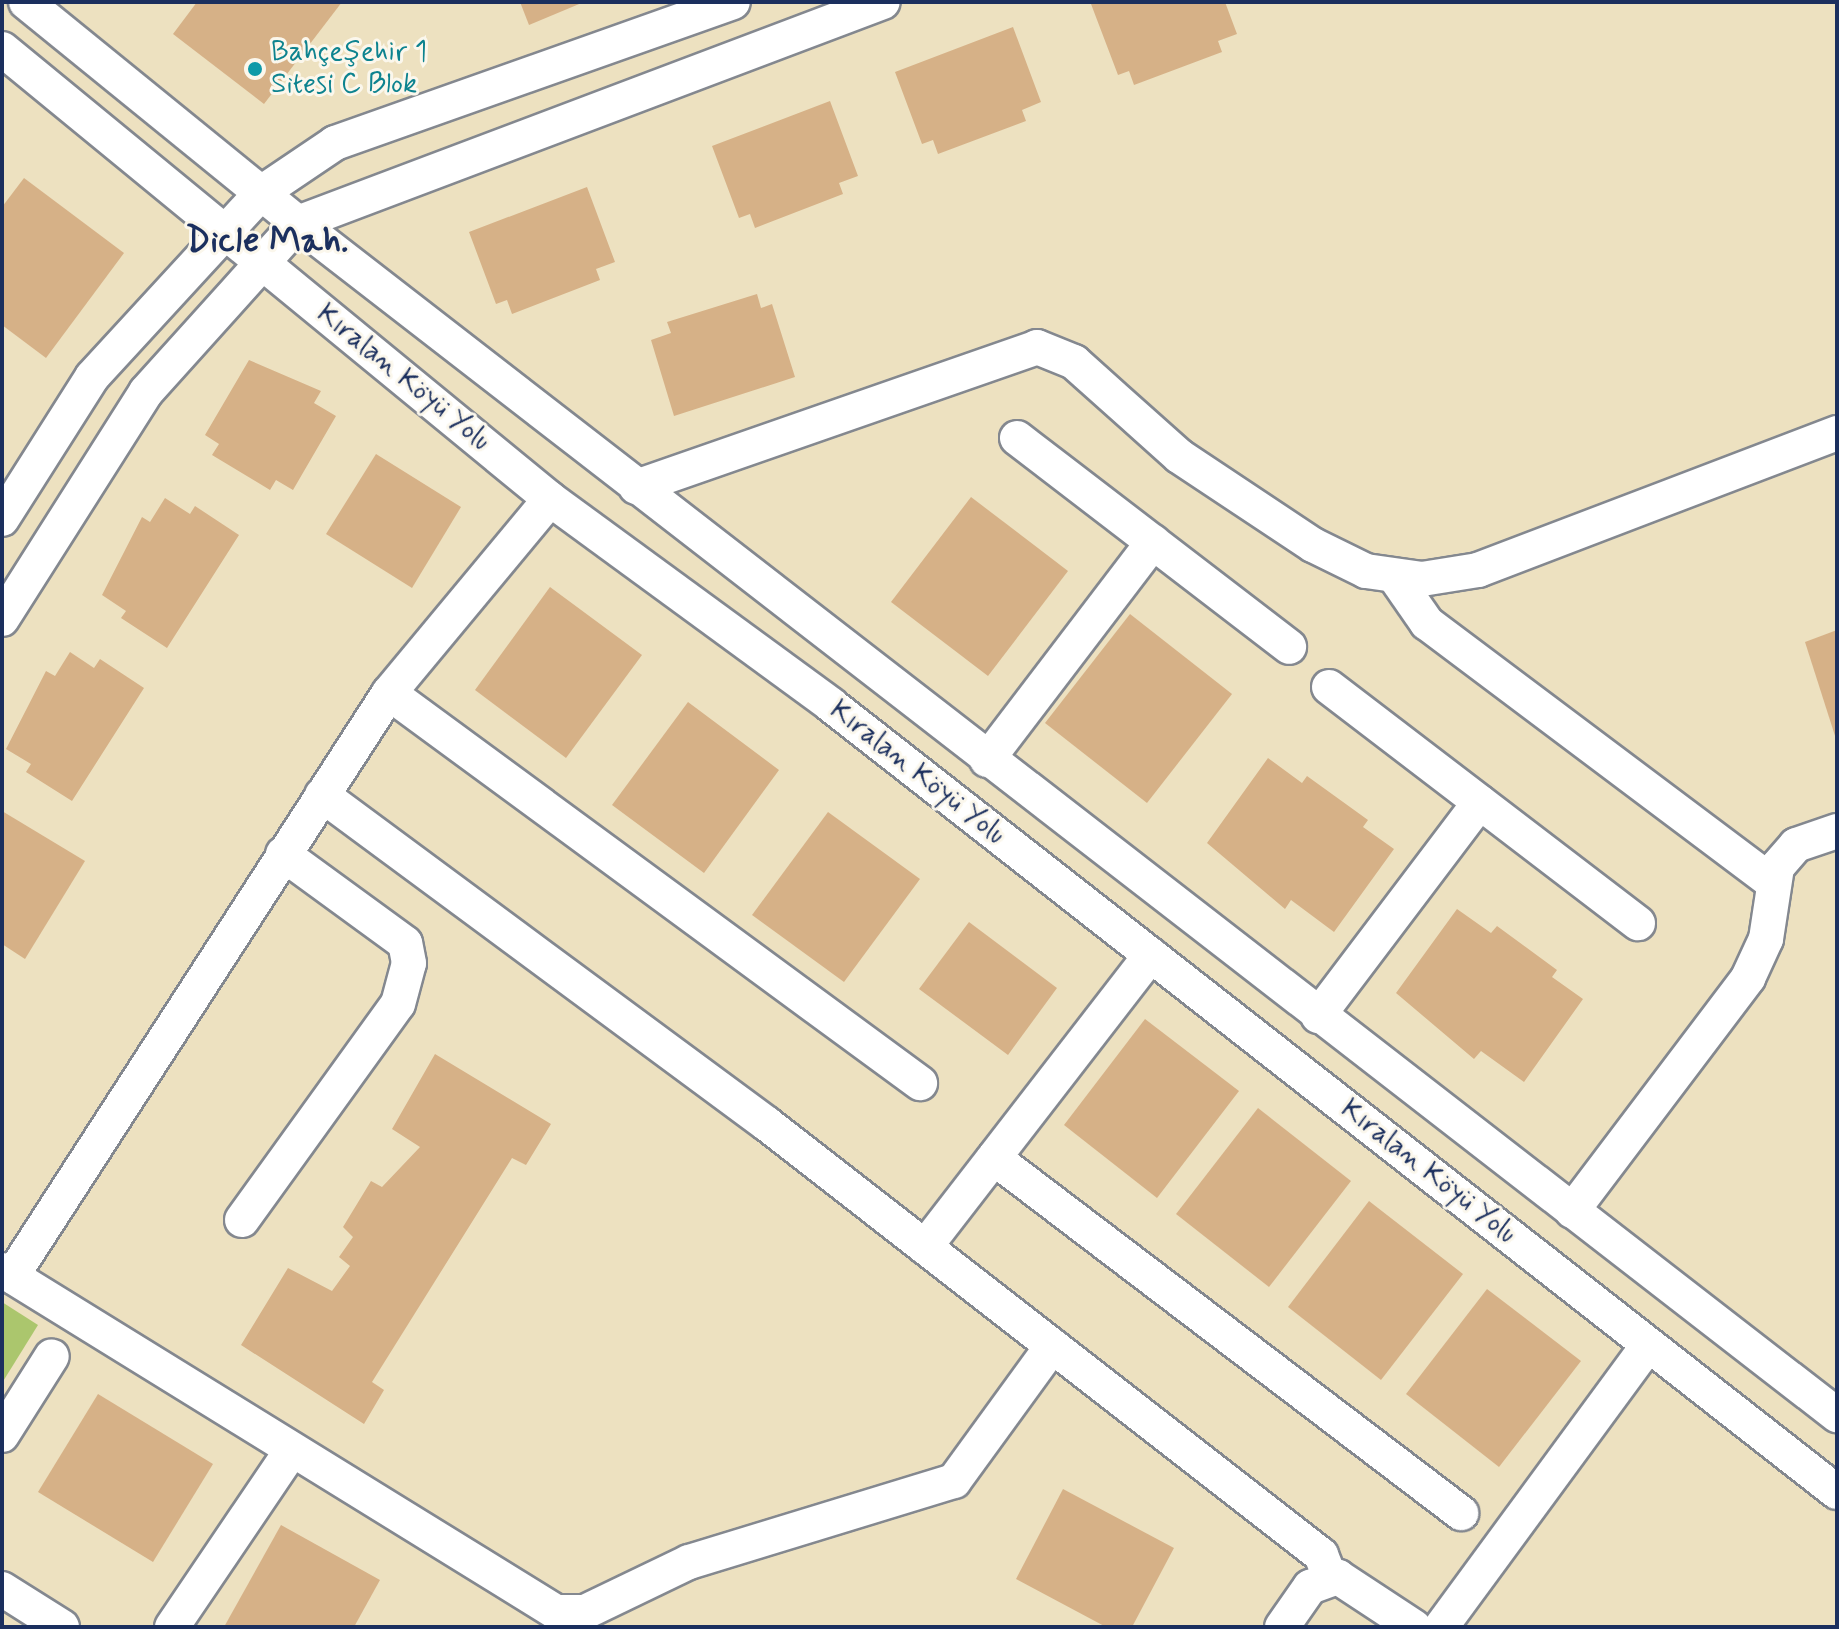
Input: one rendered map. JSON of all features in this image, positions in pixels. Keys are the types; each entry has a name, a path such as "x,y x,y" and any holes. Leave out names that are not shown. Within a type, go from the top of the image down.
{"street":[{"name":"Kıralan Köyü Yolu","path":"26,2 298,223 636,487 1837,1415"},
{"path":"5,508 92,377 221,230 261,193 335,143 733,2"},
{"path":"2,619 146,392 257,261 298,223 883,2"},
{"name":"Kıralan Köyü Yolu","path":"2,49 550,499 1151,955 1837,1492"},
{"path":"636,487 1037,347 1074,362 1179,456 1313,545 1395,577 1478,570 1837,433"},
{"path":"1017,438 1289,647"},
{"path":"550,499 389,693 7,1273 556,1612 585,1612 689,1562 954,1481 1052,1346"},
{"path":"987,760 1153,542"},
{"path":"1395,577 1427,623 1771,881"},
{"path":"1329,687 1638,923"},
{"path":"389,693 920,1083"},
{"path":"322,795 925,1247 1321,1555 1330,1577"},
{"path":"1318,1016 1480,802"},
{"path":"1572,1211 1748,978 1766,939 1771,881 1796,845 1837,831"},
{"path":"242,1220 398,1004 409,963 405,943 283,854"},
{"path":"925,1247 1151,955"},
{"path":"994,1158 1461,1513"},
{"path":"1441,1627 1648,1345"},
{"path":"2,1435 52,1356"},
{"path":"172,1627 292,1450"},
{"path":"1282,1627 1310,1587 1330,1577 1346,1577 1414,1627"},
{"path":"2,1589 62,1627"}],"green space":[{"path":"2,1302 38,1325 2,1383"}],"building":[{"name":"Bahçeşehir 1 Sitesi C Blok","path":"197,2 342,2 264,104 173,34"},
{"path":"520,2 584,2 529,25"},
{"path":"1225,2 1237,34 1218,41 1222,52 1134,85 1129,71 1118,75 1091,4"},
{"path":"1013,27 1041,102 1022,110 1026,121 938,154 933,140 922,144 895,72"},
{"path":"830,101 858,176 839,183 843,194 755,228 750,214 739,218 712,146"},
{"path":"24,178 124,253 46,358 2,325 2,207"},
{"path":"587,187 615,262 596,269 600,280 512,314 507,300 496,304 469,232"},
{"path":"757,294 761,308 772,304 795,377 674,416 651,340 671,333 667,322"},
{"path":"249,360 321,391 314,403 336,416 293,490 276,480 270,490 212,455 219,444 205,435"},
{"path":"376,454 461,507 412,588 326,534"},
{"path":"971,497 1068,571 988,676 891,602"},
{"path":"165,498 190,514 195,506 239,535 167,648 121,618 126,611 102,595 142,517 150,522"},
{"path":"550,587 642,655 566,758 475,690"},
{"path":"1130,614 1232,694 1147,803 1045,723"},
{"path":"1837,630 1837,739 1836,739 1805,642"},
{"path":"70,652 94,668 100,659 144,688 72,801 26,772 31,764 6,749 46,671 55,676"},
{"path":"688,702 779,770 704,873 612,805"},
{"path":"1268,758 1302,783 1307,776 1368,820 1363,827 1394,849 1334,932 1291,900 1285,909 1207,843"},
{"path":"2,811 85,861 25,959 2,944"},
{"path":"828,812 920,879 844,982 752,915"},
{"path":"1457,909 1491,933 1497,926 1557,970 1552,977 1583,999 1524,1082 1481,1051 1474,1059 1396,993"},
{"path":"969,922 1057,988 1008,1055 919,989"},
{"path":"1145,1019 1239,1091 1157,1198 1064,1125"},
{"path":"435,1054 551,1124 526,1165 512,1158 372,1382 384,1390 364,1424 241,1345 288,1268 332,1291 350,1266 339,1257 353,1237 343,1227 371,1181 382,1187 420,1147 392,1129"},
{"path":"1258,1108 1351,1181 1269,1287 1176,1214"},
{"path":"1369,1201 1463,1274 1381,1380 1288,1307"},
{"path":"1487,1289 1581,1361 1499,1467 1406,1394"},
{"path":"98,1394 213,1464 153,1562 38,1492"},
{"path":"1063,1489 1174,1548 1132,1627 1106,1627 1016,1579"},
{"path":"281,1525 380,1580 354,1627 224,1627"}],"place":[{"name":"Bahçeşehir 1 Sitesi C Blok","path":"255,69"}],"district":[{"name":"Dicle Mah.","path":"267,242"}]}
